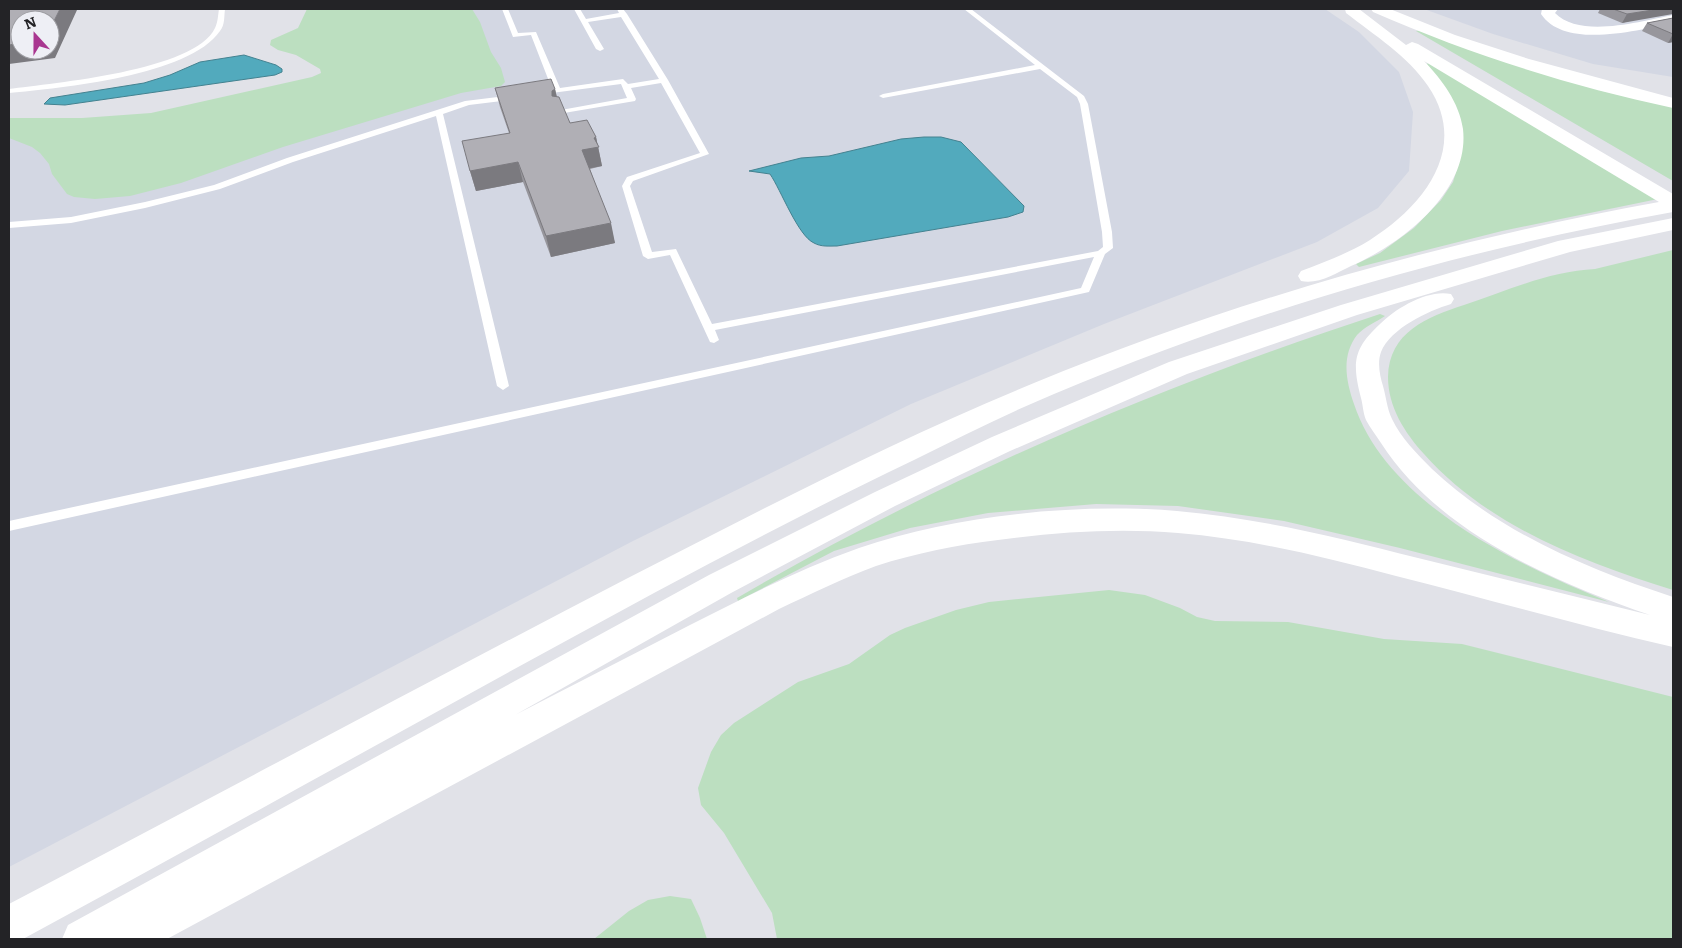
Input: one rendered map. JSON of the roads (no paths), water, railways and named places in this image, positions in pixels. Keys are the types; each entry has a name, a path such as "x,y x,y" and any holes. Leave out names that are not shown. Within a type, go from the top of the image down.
{"highway":[{"path":"1355,9 1637,175 1673,191"},
{"path":"9,925 715,546 938,436 1177,327 1275,290 1362,253 1386,240 1427,204 1441,185 1448,171 1453,153 1452,124 1447,107 1436,86 1394,42 1355,9"},
{"path":"1378,9 1454,40 1508,59 1673,103"},
{"path":"1637,175 1673,204"},
{"path":"1066,379 1242,313 1326,286 1461,249 1542,230 1673,204"},
{"path":"82,939 720,584 884,499 992,448 1187,365 1349,310 1566,246 1673,224"},
{"path":"1566,246 1541,267 1432,302 1408,312 1393,323 1370,350 1369,390 1382,423 1394,444 1412,466 1454,504 1513,543 1540,558 1624,594 1673,610"},
{"path":"127,939 777,596 819,576 868,557 916,543 967,533 1049,522 1109,519 1178,522 1262,533 1350,552 1673,634"}],"street":[{"path":"1551,9 1547,12 1557,22 1584,31 1597,32 1673,20"}],"lane":[{"path":"9,91 121,75 145,70 177,58 204,43 218,30 222,9"},
{"path":"505,9 515,36 534,33 558,90"},
{"path":"577,9 600,49"},
{"path":"708,328 1101,253 1108,248 1107,232 1084,104 1080,96 967,9"},
{"path":"584,20 622,12 664,80 705,154 630,179 626,186 648,256 673,251 714,340"},
{"path":"883,96 1042,66"},
{"path":"626,87 664,80"},
{"path":"9,225 71,220 145,206 208,189 290,160 468,103 623,81 632,99 561,112"},
{"path":"439,113 503,386"},
{"path":"9,526 1085,290 1101,253"}],"water":[{"path":"244,55 276,65 282,69 282,72 275,75 65,105 44,104 50,98 144,83 170,75 200,62"},
{"path":"941,137 961,142 1024,206 1023,212 1008,217 837,246 822,246 808,239 802,232 770,174 749,171 801,158 829,156 901,139"}]}
